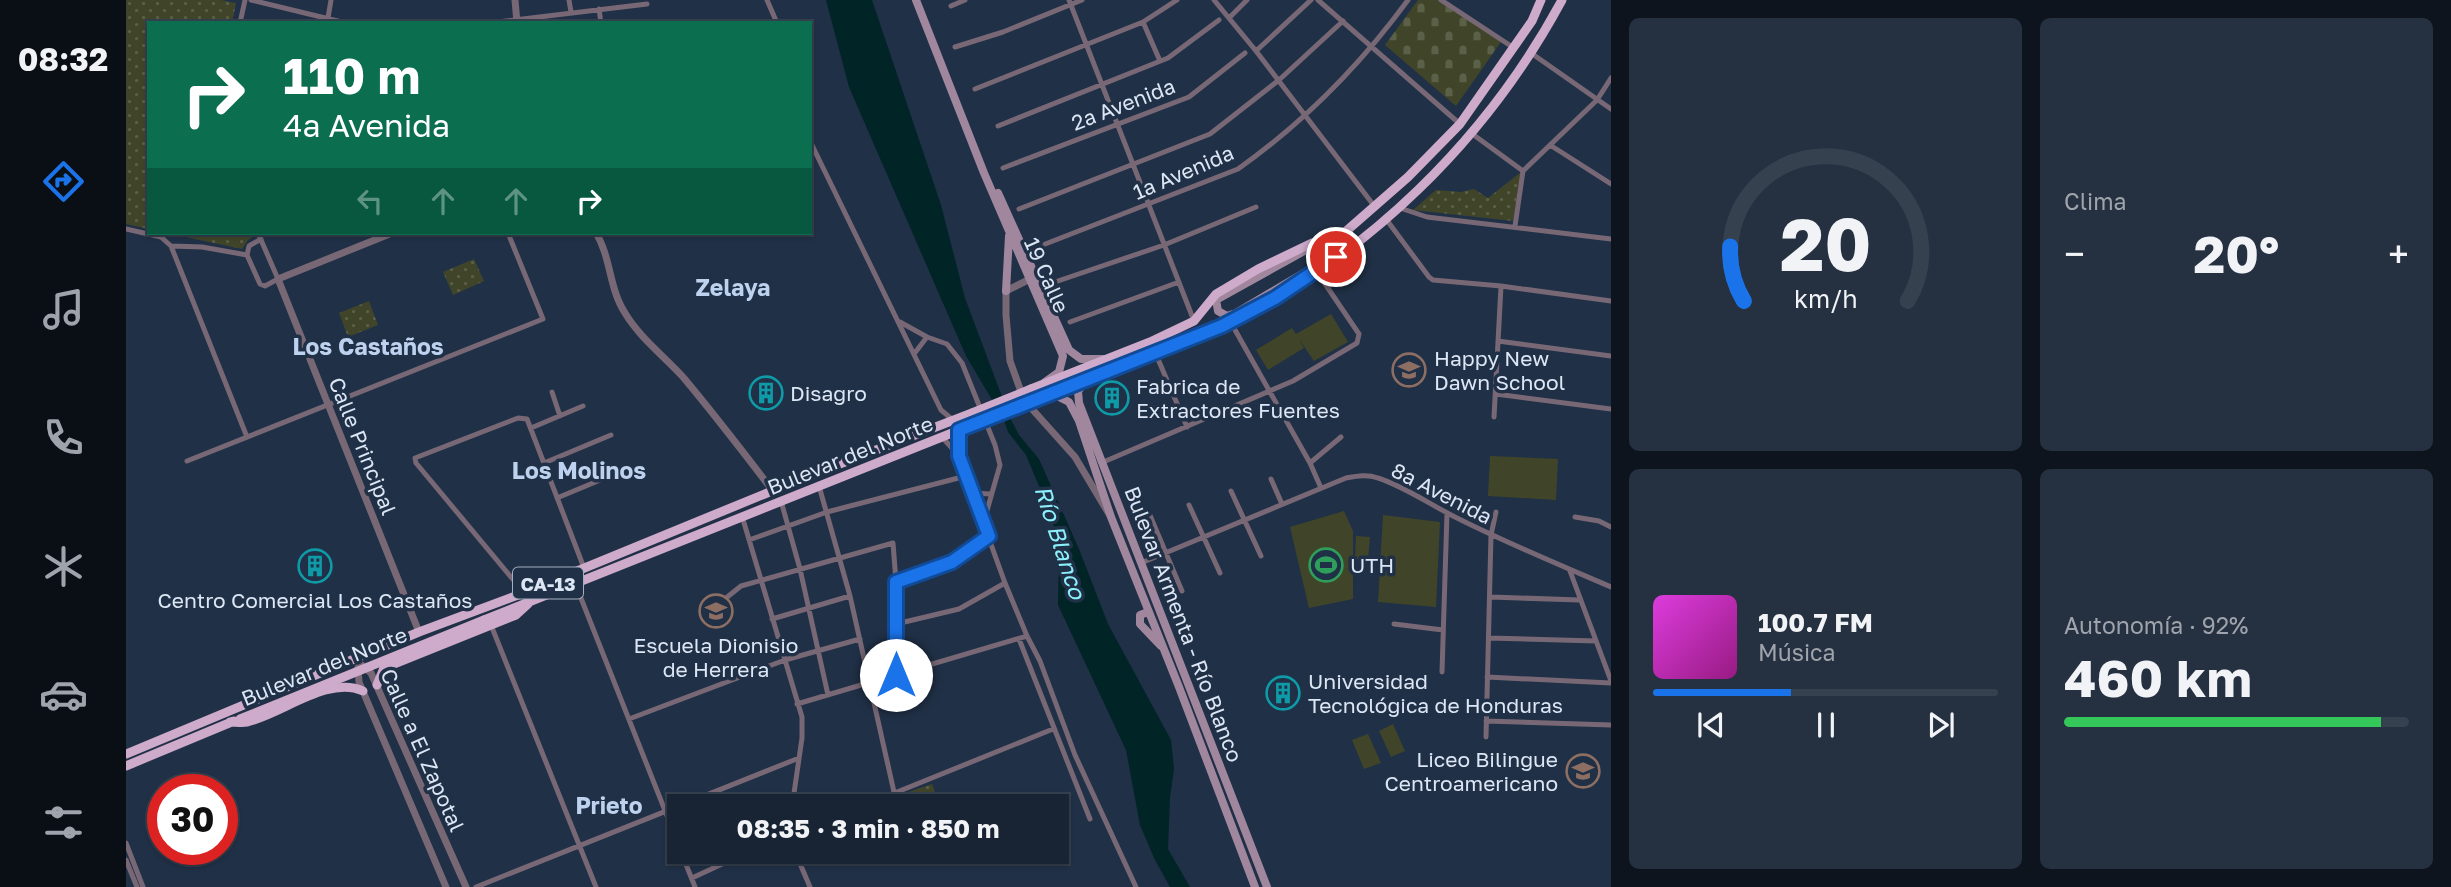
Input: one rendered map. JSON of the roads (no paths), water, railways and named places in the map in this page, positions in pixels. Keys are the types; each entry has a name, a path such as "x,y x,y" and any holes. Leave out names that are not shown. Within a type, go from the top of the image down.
{"highway":[{"name":"Bulevar del Norte","path":"126,766 235,720 488,622 528,596 584,568 1194,321 1216,294 1258,269 1312,243 1344,233 1375,207 1461,124 1532,22 1543,0"},
{"name":"Bulevar del Norte","path":"126,754 419,632 493,605 575,583 1155,352 1230,321 1272,300 1356,243 1386,219 1455,151 1531,53 1560,0"},
{"path":"1455,151 1534,44 1560,0"},
{"path":"249,702 254,703 373,657 493,605"},
{"path":"373,657 371,663 374,668 384,668 488,622"},
{"path":"342,668 349,671 352,677 345,686"},
{"path":"377,685 384,668"},
{"path":"235,720 247,722 335,687 345,686 363,691"}],"main road":[{"name":"19 Calle","path":"916,0 1009,233 1069,350 1081,359 1105,359"},
{"name":"19 Calle","path":"985,173 1002,200 1063,356 1059,372 1043,384"},
{"path":"1006,291 1009,233"},
{"path":"1344,233 1304,251 1216,300 1218,311 1227,316 1236,313 1356,243"},
{"path":"1051,393 1074,401 1080,387 1090,377"},
{"name":"Bulevar Armenta - Río Blanco","path":"1074,401 1111,517 1255,887"},
{"name":"Bulevar Armenta - Río Blanco","path":"1074,401 1141,563 1267,887"},
{"path":"1090,452 1109,497 1117,503"},
{"path":"1148,612 1154,612 1158,617 1178,670 1185,678"},
{"path":"1228,817 1241,834 1258,876 1263,878"}],"street":[{"path":"240,21 245,0"},
{"path":"251,0 337,21"},
{"path":"328,19 331,0"},
{"path":"515,0 517,21 599,9 612,4 647,4"},
{"path":"569,0 571,12"},
{"path":"767,0 776,21"},
{"path":"951,6 965,0"},
{"path":"955,47 1003,32 1070,2 1082,0"},
{"path":"975,89 1143,22 1177,0"},
{"path":"1214,0 1279,80 1375,207"},
{"path":"1228,18 1247,0"},
{"path":"1256,51 1311,0"},
{"path":"1318,0 1461,124"},
{"name":"1a Avenida","path":"1035,248 1238,169 1305,114 1374,46 1408,0"},
{"path":"1441,0 1514,48"},
{"path":"1070,2 1194,321"},
{"path":"599,9 601,21"},
{"path":"998,127 1168,58 1219,20"},
{"path":"1019,209 1210,134 1279,80 1343,21"},
{"path":"1143,22 1160,61"},
{"name":"2a Avenida","path":"1003,168 1189,97 1245,53"},
{"path":"1531,53 1611,109"},
{"path":"1515,226 1523,171 1597,100 1611,78"},
{"path":"1471,133 1523,171"},
{"path":"812,145 867,260 900,321 903,333 941,410 954,420"},
{"path":"1550,145 1611,184"},
{"path":"1055,282 1164,245 1256,207"},
{"path":"1399,208 1427,217 1611,239"},
{"path":"1386,219 1429,277 1611,301"},
{"path":"126,229 147,234"},
{"path":"152,235 169,243 247,255"},
{"path":"260,236 249,246 247,255 260,284 265,286 387,235"},
{"path":"187,461 543,319 510,235"},
{"path":"597,235 612,283 628,317 682,376 773,491"},
{"name":"Calle Principal","path":"260,236 419,632"},
{"path":"169,243 247,437"},
{"path":"1101,463 1293,381 1357,343 1359,334 1316,271"},
{"path":"1032,278 1006,291 1010,361 1024,400 1070,451 1111,517"},
{"path":"1070,322 1179,282"},
{"path":"1494,417 1501,286"},
{"path":"900,321 947,344 962,363 995,445 999,470 984,522"},
{"path":"1230,321 1310,463 1321,488"},
{"path":"914,354 928,337"},
{"path":"1498,341 1611,356"},
{"path":"1155,352 1187,427"},
{"path":"552,392 560,416"},
{"path":"1496,394 1611,410"},
{"path":"531,428 583,406"},
{"path":"939,425 941,410"},
{"path":"528,596 415,460 524,417 531,428 584,568"},
{"path":"959,430 959,456 1005,583 1040,661 1075,755 1136,887"},
{"path":"544,463 611,435"},
{"path":"942,437 959,456"},
{"path":"1310,463 1341,437"},
{"path":"1070,451 1090,452"},
{"name":"8a Avenida","path":"1141,563 1321,488 1359,475 1391,483 1491,535 1611,587"},
{"path":"749,540 827,512 966,476"},
{"path":"557,498 605,478"},
{"path":"1271,478 1282,504"},
{"path":"819,486 850,596 894,792"},
{"path":"1231,491 1261,556"},
{"path":"972,493 990,494"},
{"path":"781,501 800,569 828,695"},
{"path":"1189,505 1220,573"},
{"path":"1486,737 1491,535 1496,512"},
{"path":"1149,513 1182,591"},
{"path":"1442,672 1447,513"},
{"path":"742,516 803,728 794,794"},
{"path":"1575,517 1592,519 1611,527"},
{"path":"896,582 952,562 989,536"},
{"path":"721,602 741,586 892,543 896,582 896,675"},
{"path":"1487,677 1611,682 1570,571"},
{"path":"575,583 667,817"},
{"path":"896,624 959,609 1005,583"},
{"path":"772,619 850,596"},
{"path":"1491,597 1579,600"},
{"path":"488,622 596,887"},
{"path":"1394,624 1443,629"},
{"path":"797,704 1027,636"},
{"path":"1489,638 1596,641"},
{"path":"629,719 785,660 860,639"},
{"path":"1019,639 1090,819"},
{"name":"Calle a El Zapotal","path":"358,662 371,673 377,685 466,887"},
{"name":"Calle a El Zapotal","path":"358,662 358,678 363,691 446,887"},
{"path":"1486,721 1611,725"},
{"path":"889,794 1053,729"},
{"path":"476,887 799,758"},
{"path":"126,843 143,887"},
{"path":"126,860 137,887"},
{"path":"686,864 695,887"},
{"path":"692,878 722,864"},
{"path":"800,864 810,887"}],"water":[{"name":"Río Blanco","path":"826,0 872,0 941,205 965,298 1010,418 1019,435 1039,459 1079,549 1108,624 1171,740 1174,769 1168,849 1190,887 1170,887 1140,825 1126,750 1058,605 1059,542 1046,503 1026,455 1008,432 1004,420 966,356 849,87"}],"place":[{"name":"Happy New Dawn School","path":"1409,370"},
{"name":"Disagro","path":"766,393"},
{"name":"Fabrica de Extractores Fuentes","path":"1112,398"},
{"name":"UTH","path":"1326,565"},
{"name":"Centro Comercial Los Castaños","path":"315,566"},
{"name":"Escuela Dionisio de Herrera","path":"716,611"},
{"name":"Universidad Tecnológica de Honduras","path":"1283,693"},
{"name":"Liceo Bilingue Centroamericano","path":"1583,771"}],"district":[{"name":"Zelaya","path":"733,287"},
{"name":"Los Castaños","path":"368,346"},
{"name":"Los Molinos","path":"579,470"},
{"name":"Prieto","path":"609,805"}]}
